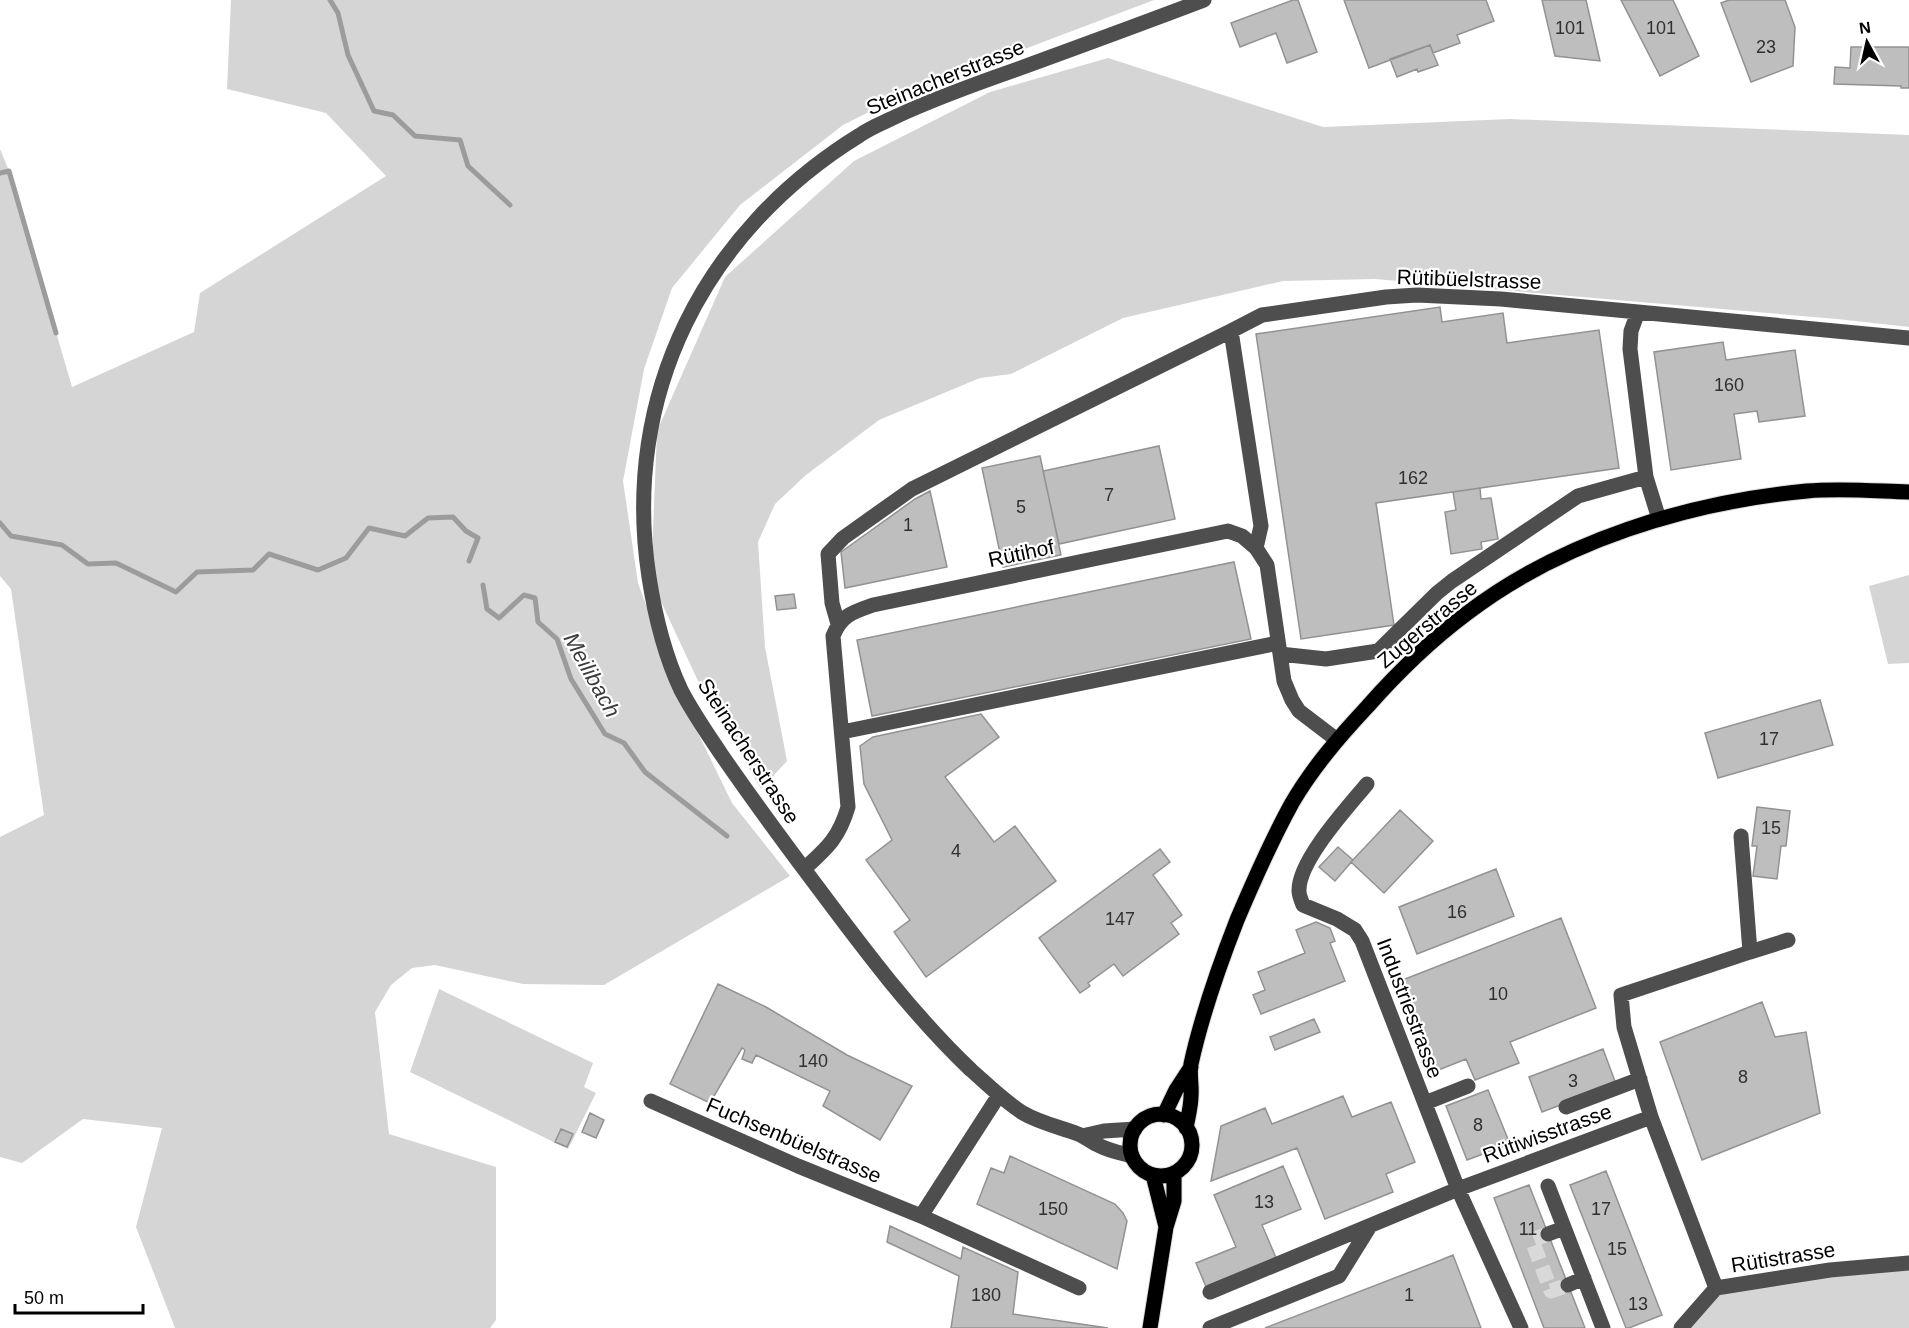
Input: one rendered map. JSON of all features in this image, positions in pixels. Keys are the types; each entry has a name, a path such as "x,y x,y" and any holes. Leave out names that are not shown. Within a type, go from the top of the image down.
{"main road":[{"name":"Zugerstrasse","path":"1186,1128 1191,1097 1191,1066 1219,965 1267,851 1293,802 1337,740 1395,676 1429,644 1468,613 1538,568 1616,534 1659,519 1727,502 1810,491 1909,492"},
{"name":"Zugerstrasse","path":"1164,1115 1191,1066"},
{"path":"1164,1115 1177,1119 1186,1128 1192,1144 1190,1156 1184,1166 1167,1176 1153,1175 1140,1168 1132,1156 1130,1142 1135,1129 1144,1119 1164,1115"},
{"path":"1150,1328 1166,1227 1174,1202 1174,1173"},
{"path":"1153,1175 1166,1227"}],"street":[{"name":"Steinacherstrasse","path":"1132,1156 1102,1148 1082,1136 1027,1115 999,1095 940,1040 876,964 741,784 699,721 681,689 668,656 653,604 643,524 645,483 649,440 664,375 678,339 711,276 754,220 813,166 855,137 935,98 1204,0"},
{"name":"Rütibüelstrasse","path":"838,624 832,603 828,554 843,538 912,489 1262,315 1386,297 1417,295 1501,299 1909,338"},
{"path":"1638,312 1631,331 1630,349 1647,477 1659,519"},
{"path":"1231,331 1261,526 1256,548 1266,565 1284,681 1299,711 1337,740"},
{"path":"842,732 1279,649 1326,659 1378,651 1452,581 1578,496 1647,477"},
{"name":"Rütihof","path":"838,624 852,613 873,605 1228,531 1242,536 1256,548"},
{"path":"804,869 831,845 843,825 848,807 833,636 838,624"},
{"name":"Industriestrasse","path":"1367,784 1313,852 1298,892 1303,904 1336,919 1355,930 1359,936 1458,1189 1521,1328"},
{"path":"1741,836 1750,952"},
{"path":"1716,1288 1651,1117 1624,1027 1621,995 1788,940"},
{"path":"1566,1107 1640,1079"},
{"path":"1425,1103 1468,1086"},
{"path":"921,1216 999,1095"},
{"name":"Fuchsenbüelstrasse","path":"651,1101 798,1166 921,1216 1078,1288"},
{"name":"Rütiwisstrasse","path":"1458,1189 1651,1117"},
{"path":"1082,1136 1104,1131 1135,1129"},
{"path":"1548,1186 1603,1328"},
{"path":"1210,1292 1458,1189"},
{"path":"1210,1328 1340,1276 1370,1226"},
{"path":"1548,1234 1564,1228"},
{"name":"Rütistrasse","path":"1681,1328 1716,1288 1830,1270 1909,1263"},
{"path":"1568,1285 1584,1278"}],"shaded area":[{"path":"231,0 1154,0 903,95 843,125 740,205 672,288 644,369 623,481 638,583 677,690 732,803 790,876 604,985 523,984 435,965 412,968 391,985 375,1012 389,1134 496,1167 496,1320 490,1328 175,1328 136,1227 162,1128 83,1119 22,1163 0,1157 0,837 44,815 11,589 0,576 0,149 9,171 72,387 194,332 200,293 386,176 326,113 227,89"},
{"path":"1108,58 1323,127 1510,119 1909,135 1909,327 1375,279 1283,281 1123,318 1011,374 980,378 879,420 806,475 775,504 758,542 765,647 787,761 761,789 698,681 651,580 657,431 725,277 854,161 990,92"},
{"path":"1909,575 1909,663 1888,664 1869,586"},
{"path":"439,989 593,1063 584,1087 596,1093 568,1149 410,1072"},
{"path":"1909,1263 1909,1328 1681,1328 1716,1288"}],"building":[{"path":"1298,0 1317,52 1287,63 1276,33 1240,47 1231,23"},
{"path":"1344,0 1486,0 1494,21 1457,35 1460,43 1433,53 1430,45 1369,68"},
{"path":"1542,0 1586,0 1600,61 1555,56"},
{"path":"1621,0 1673,0 1699,56 1660,76"},
{"path":"1729,0 1785,0 1795,27 1793,66 1751,82 1721,3"},
{"path":"1430,45 1438,65 1418,72 1417,69 1397,77 1390,59"},
{"path":"1851,47 1909,47 1909,88 1834,84 1835,67 1850,68"},
{"path":"1440,307 1442,322 1503,313 1507,343 1599,330 1619,468 1376,503 1394,625 1301,639 1256,334"},
{"path":"1723,342 1726,360 1795,350 1805,416 1759,422 1757,411 1734,414 1741,459 1671,470 1654,352"},
{"path":"1159,446 1175,519 1059,544 1043,471"},
{"path":"1040,456 1061,555 1003,567 982,468"},
{"path":"1480,488 1481,499 1491,498 1498,539 1481,542 1482,549 1451,554 1445,512 1456,510 1453,492"},
{"path":"930,491 947,567 845,588 841,552 915,499"},
{"path":"1234,562 1251,639 872,716 857,640"},
{"path":"794,594 796,608 777,610 775,596"},
{"path":"1820,700 1833,745 1718,778 1705,733"},
{"path":"981,714 999,737 945,777 994,842 1015,826 1056,881 926,977 894,932 910,920 866,860 892,840 864,784 860,746 873,737"},
{"path":"1757,807 1790,811 1786,846 1781,846 1777,879 1753,876 1757,846 1752,846"},
{"path":"1400,810 1433,841 1384,893 1351,862"},
{"path":"1338,847 1353,860 1335,881 1319,867"},
{"path":"1160,849 1170,862 1153,875 1182,915 1171,923 1179,934 1123,976 1114,964 1088,983 1090,986 1080,993 1039,938"},
{"path":"1496,869 1514,916 1417,954 1399,907"},
{"path":"1561,918 1596,1008 1510,1042 1519,1063 1475,1080 1466,1059 1436,1071 1400,981"},
{"path":"1316,922 1330,928 1335,941 1330,943 1345,981 1261,1014 1253,995 1265,990 1258,972 1305,953 1296,930"},
{"path":"718,984 766,1007 847,1055 912,1086 880,1140 823,1106 830,1091 756,1055 752,1063 742,1059 745,1050 742,1048 710,1103 670,1084"},
{"path":"1762,1002 1775,1037 1806,1032 1820,1113 1702,1160 1660,1042"},
{"path":"1314,1019 1320,1032 1275,1050 1270,1037"},
{"path":"1603,1049 1616,1084 1542,1112 1529,1077"},
{"path":"1488,1090 1510,1144 1467,1160 1446,1106"},
{"path":"1343,1096 1352,1117 1391,1102 1415,1162 1386,1174 1393,1192 1325,1219 1297,1148 1211,1181 1221,1126 1265,1108 1272,1124"},
{"path":"590,1113 604,1120 596,1138 582,1132"},
{"path":"561,1129 573,1134 567,1147 555,1142"},
{"path":"1010,1156 1115,1204 1127,1221 1117,1269 977,1204 991,1168 1004,1173"},
{"path":"1283,1166 1301,1209 1262,1225 1277,1260 1207,1289 1196,1263 1236,1247 1214,1195"},
{"path":"1606,1171 1662,1315 1629,1328 1626,1328 1570,1185"},
{"path":"1529,1185 1585,1328 1544,1328 1494,1198"},
{"path":"890,1226 961,1259 963,1247 1018,1272 1013,1314 1108,1328 951,1328 959,1276 887,1242"},
{"path":"1453,1255 1481,1328 1265,1328 1436,1262"}],"waterway":[{"path":"330,0 338,13 348,55 374,111 393,115 415,136 460,140 468,166 510,205"},
{"path":"0,173 9,171 56,333"},
{"name":"Meilibach","path":"0,523 11,536 62,545 88,564 116,563 176,592 197,572 253,570 269,554 318,570 346,558 369,528 405,536 428,518 453,517 466,531 478,538 469,561"},
{"name":"Meilibach","path":"483,585 487,609 499,618 524,595 535,598 538,622 557,639 571,679 605,734 624,743 645,772 727,836"}],"tunnel":[{"path":"1548,1234 1532,1240 1551,1291 1568,1285"}]}
